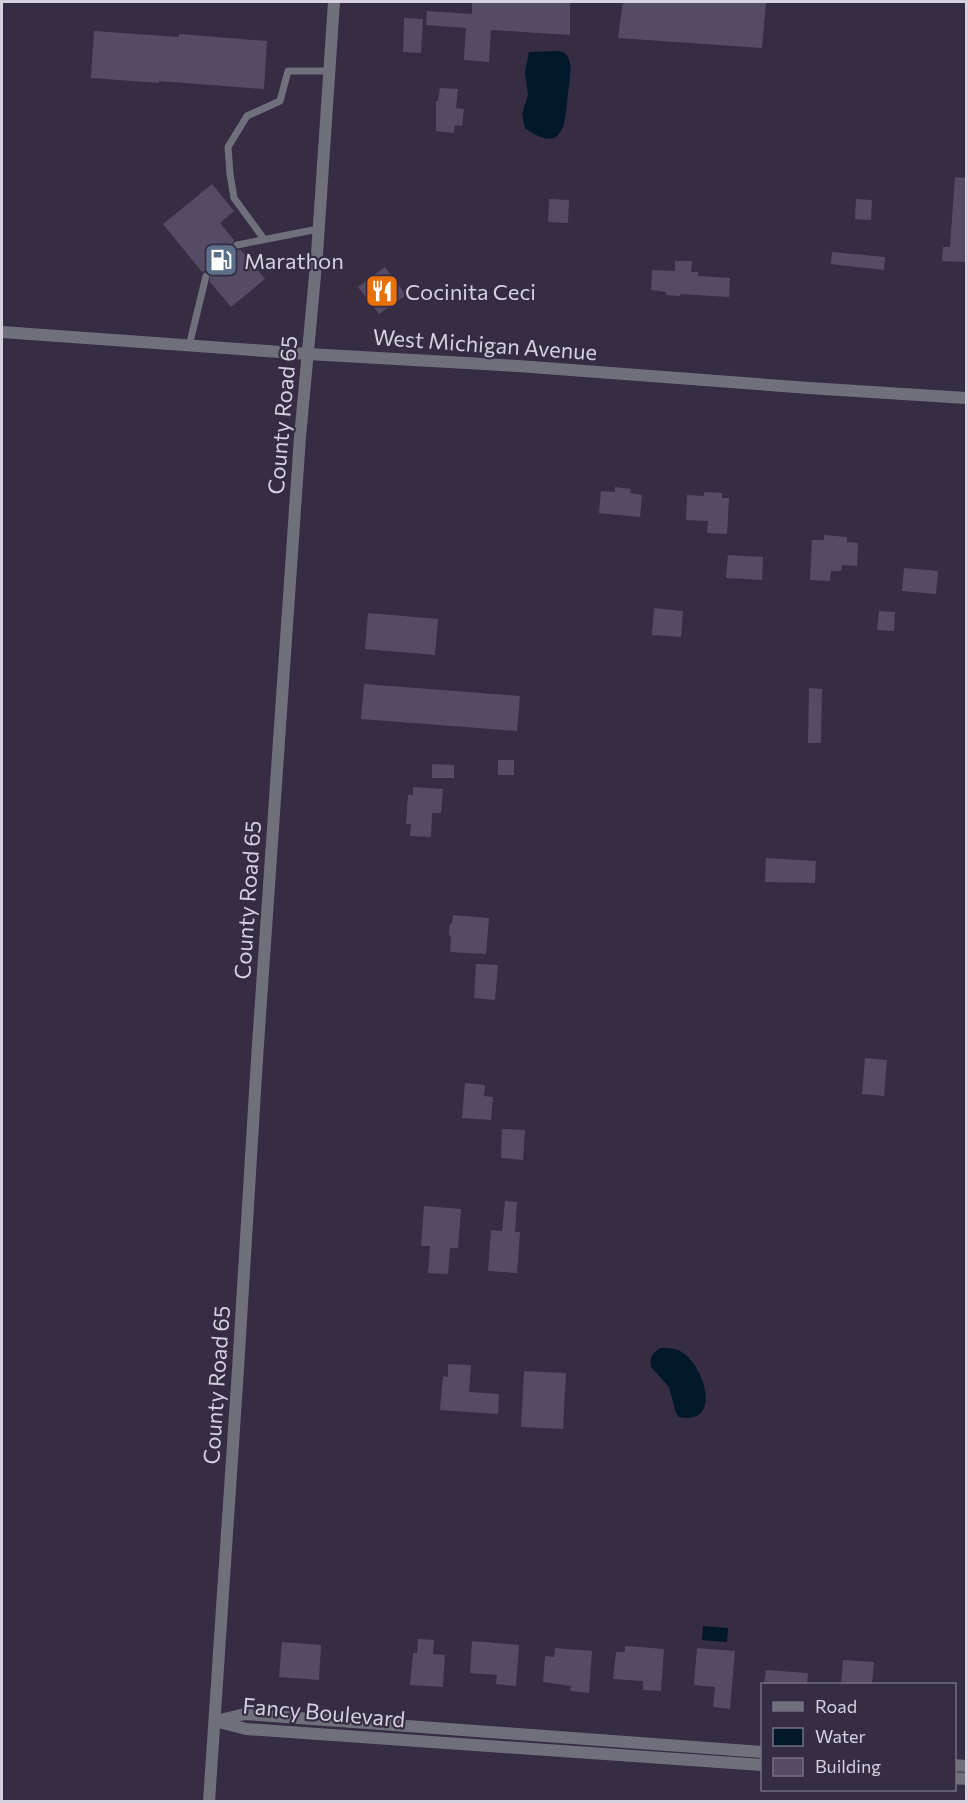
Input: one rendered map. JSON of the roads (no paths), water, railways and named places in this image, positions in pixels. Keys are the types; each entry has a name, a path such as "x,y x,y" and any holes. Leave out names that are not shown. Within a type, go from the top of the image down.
{"street":[{"name":"County Road 65","path":"209,1802 257,1052 334,2"},
{"name":"West Michigan Avenue","path":"2,332 966,398"},
{"name":"Fancy Boulevard","path":"214,1720 245,1714 761,1752"},
{"name":"Fancy Boulevard","path":"214,1720 246,1729 761,1765"},
{"path":"324,1734 325,1720"},
{"path":"464,1744 465,1730"}],"lane":[{"path":"264,239 234,198 228,147 247,116 280,101 288,71 329,71"},
{"path":"237,244 318,229"},
{"path":"189,346 206,276"}],"water":[{"path":"556,51 568,57 570,75 563,125 560,133 548,139 525,128 522,114 528,95 525,72 529,52"},
{"path":"661,1348 678,1350 689,1358 702,1380 705,1403 702,1412 693,1417 679,1417 669,1387 651,1367 652,1356"},
{"path":"703,1626 728,1628 727,1642 702,1640"}],"place":[{"name":"Marathon","path":"221,260"},
{"name":"Cocinita Ceci","path":"382,291"}]}
